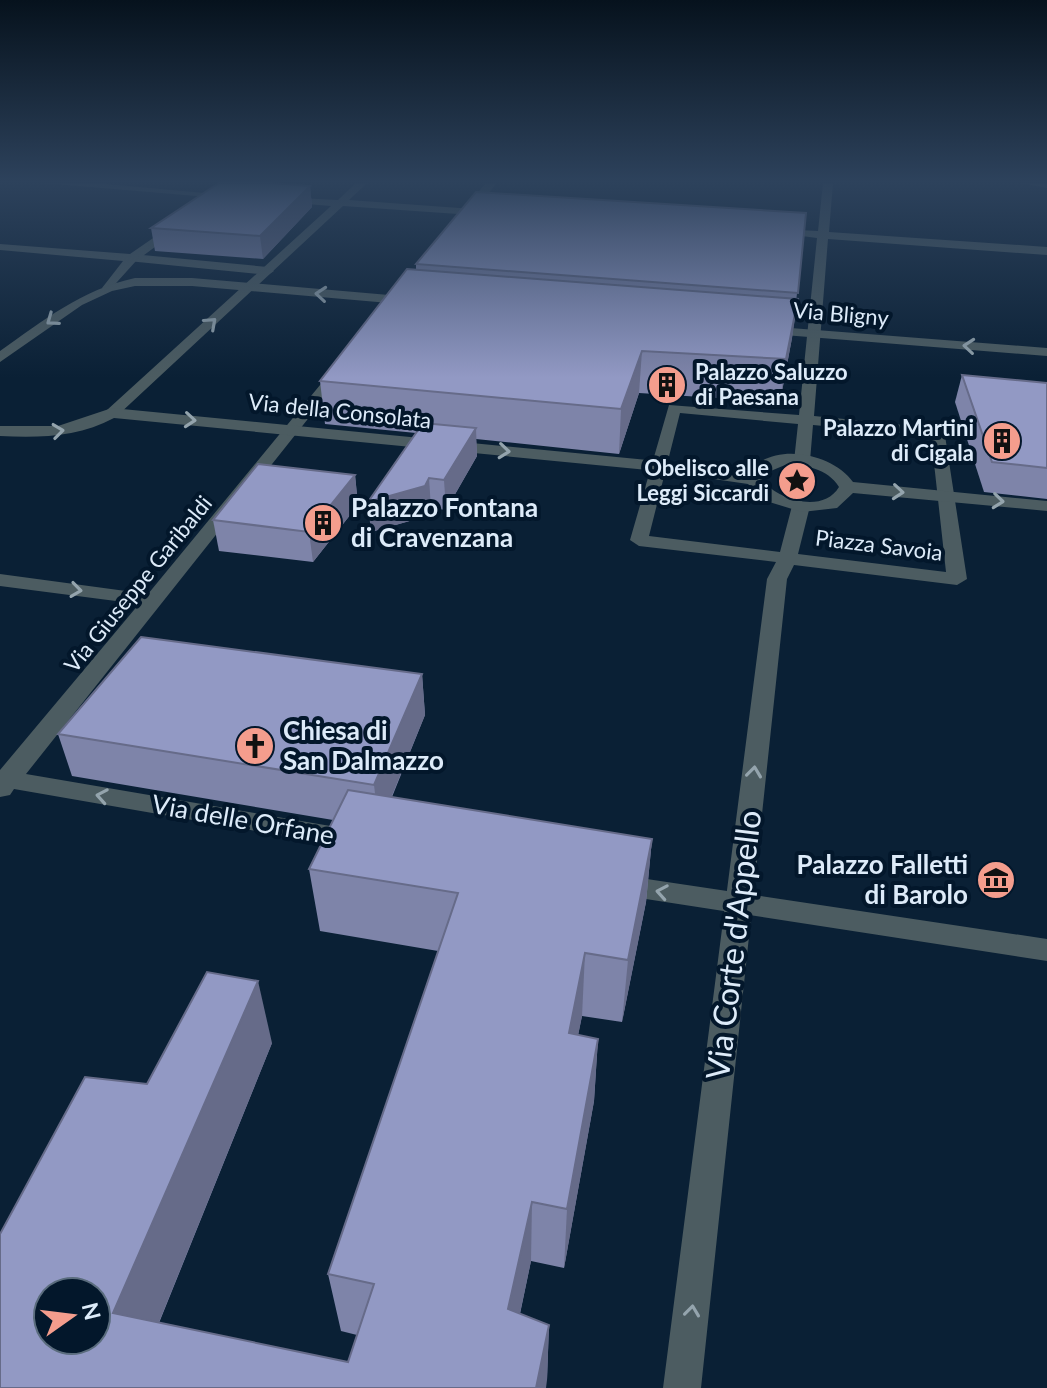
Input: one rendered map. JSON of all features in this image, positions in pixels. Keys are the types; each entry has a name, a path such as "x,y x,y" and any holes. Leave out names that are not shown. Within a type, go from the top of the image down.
{"street":[{"path":"9,248 268,271"},
{"path":"108,288 132,258 146,248"},
{"path":"0,431 38,433 93,425 112,413 293,248"},
{"path":"802,461 821,248"},
{"path":"1002,248 1047,251"},
{"path":"0,358 77,302 108,288 159,280 433,303"},
{"path":"381,317 408,282"},
{"name":"Via Bligny","path":"743,328 1047,352"},
{"name":"Via Giuseppe Garibaldi","path":"3,783 354,352"},
{"name":"Piazza Savoia","path":"674,408 806,419 938,432 949,496 957,579 639,540 674,408"},
{"name":"Via della Consolata","path":"112,413 658,466 753,480"},
{"path":"753,480 762,467 802,461 829,468 845,480 848,487 1047,506"},
{"name":"Piazza Savoia","path":"753,480 767,497 801,506 829,504 846,494 848,487"},
{"name":"Via Corte d'Appello","path":"682,1388 777,579 788,558 801,506"},
{"path":"0,580 152,600"},
{"name":"Via delle Orfane","path":"3,783 380,844"},
{"path":"596,881 1047,950"}],"building":[{"path":"430,248 803,248 798,293 416,264"},
{"path":"407,269 798,299 786,359 642,351 621,409 320,381"},
{"path":"962,375 1047,383 1047,468 992,462"},
{"path":"423,423 476,428 444,480 429,478 425,486 368,502"},
{"path":"258,464 355,475 309,532 213,520"},
{"path":"141,637 422,674 374,785 58,734"},
{"path":"348,790 652,839 628,960 585,953 569,1033 598,1039 567,1209 532,1202 508,1309 549,1325 536,1388 0,1388 0,1234 85,1077 147,1084 207,972 258,981 113,1313 348,1362 374,1284 328,1274 458,893 309,869"}],"place":[{"name":"Palazzo Saluzzo di Paesana","path":"667,385"},
{"name":"Palazzo Martini di Cigala","path":"1002,441"},
{"name":"Obelisco alle Leggi Siccardi","path":"797,481"},
{"name":"Palazzo Fontana di Cravenzana","path":"323,523"},
{"name":"Chiesa di San Dalmazzo","path":"255,746"},
{"name":"Palazzo Falletti di Barolo","path":"996,880"}]}
